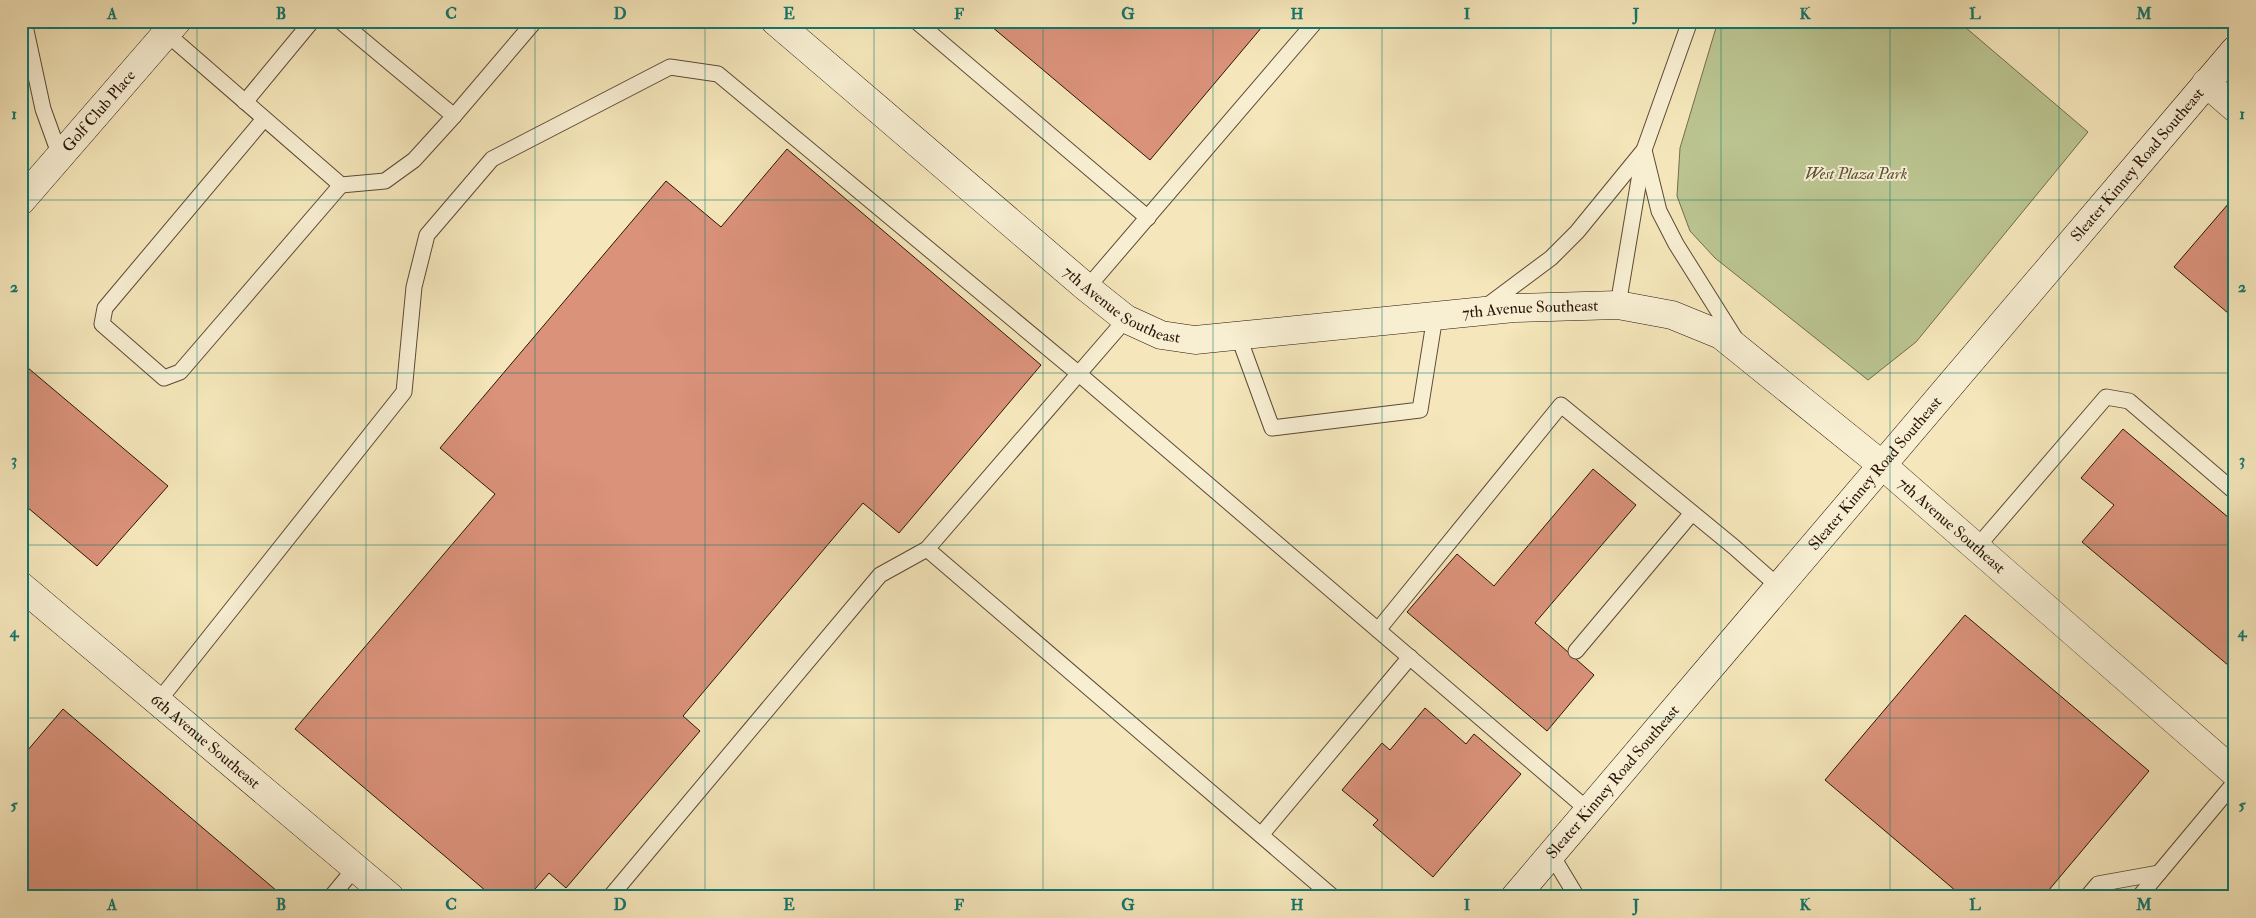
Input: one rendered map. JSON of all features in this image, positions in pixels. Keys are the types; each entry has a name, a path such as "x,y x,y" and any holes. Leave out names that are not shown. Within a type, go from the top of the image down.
{"street":[{"name":"7th Avenue Southeast","path":"775,21 1087,288 1126,318 1161,336 1195,340 1514,308 1618,306 1672,315 1721,335 1882,465 2235,773"},
{"name":"Golf Club Place","path":"21,201 171,27"},
{"name":"Sleater Kinney Road Southeast","path":"1515,897 2235,50"},
{"path":"2206,83 2235,108"},
{"name":"6th Avenue Southeast","path":"21,586 390,897"}],"lane":[{"path":"24,21 43,109 60,156"},
{"path":"245,102 312,21"},
{"path":"340,21 454,116"},
{"path":"264,119 105,308 102,324 164,378 180,372 341,185 385,181 414,160 535,21"},
{"path":"916,21 1148,218"},
{"path":"1087,288 1316,21"},
{"path":"1618,306 1644,150 1690,21"},
{"path":"171,27 245,102 341,185"},
{"path":"158,703 404,392 414,287 427,236 492,159 670,67 718,74 1079,374 1588,810"},
{"path":"1479,311 1551,258 1577,232 1644,150"},
{"path":"1644,150 1659,211 1676,244 1745,354"},
{"path":"1238,335 1272,428 1420,410 1435,316"},
{"path":"610,897 880,575 927,549 1126,318"},
{"path":"1977,548 2106,397 2129,401 2235,492"},
{"path":"1378,630 1561,405 1692,512 1778,587"},
{"path":"1576,650 1692,512"},
{"path":"927,549 1333,897"},
{"path":"1261,835 1410,657"},
{"path":"2140,897 2235,782"},
{"path":"1552,854 1577,897"},
{"path":"331,897 355,868"},
{"path":"2087,897 2098,884 2159,873"}],"green space":[{"name":"West Plaza Park","path":"1718,21 1958,21 2088,132 1916,342 1868,380 1715,258 1690,231 1677,196 1680,148"}],"building":[{"path":"985,21 1267,21 1150,160"},
{"path":"787,149 1041,365 899,533 863,503 683,716 700,731 566,888 549,873 528,897 493,897 295,729 495,494 440,448 666,181 721,227"},
{"path":"2235,196 2235,319 2174,267"},
{"path":"21,362 168,486 97,566 21,502"},
{"path":"2123,429 2235,523 2235,671 2082,542 2114,505 2081,478"},
{"path":"1593,469 1636,505 1535,623 1594,675 1547,731 1407,612 1457,554 1494,586"},
{"path":"1965,615 2149,771 2043,897 1963,897 1825,780"},
{"path":"1425,708 1466,744 1474,734 1521,774 1433,877 1373,825 1378,820 1342,790 1382,743 1390,750"},
{"path":"63,709 284,897 21,897 21,758"},
{"path":"2049,889 2058,897 2043,897"}]}
